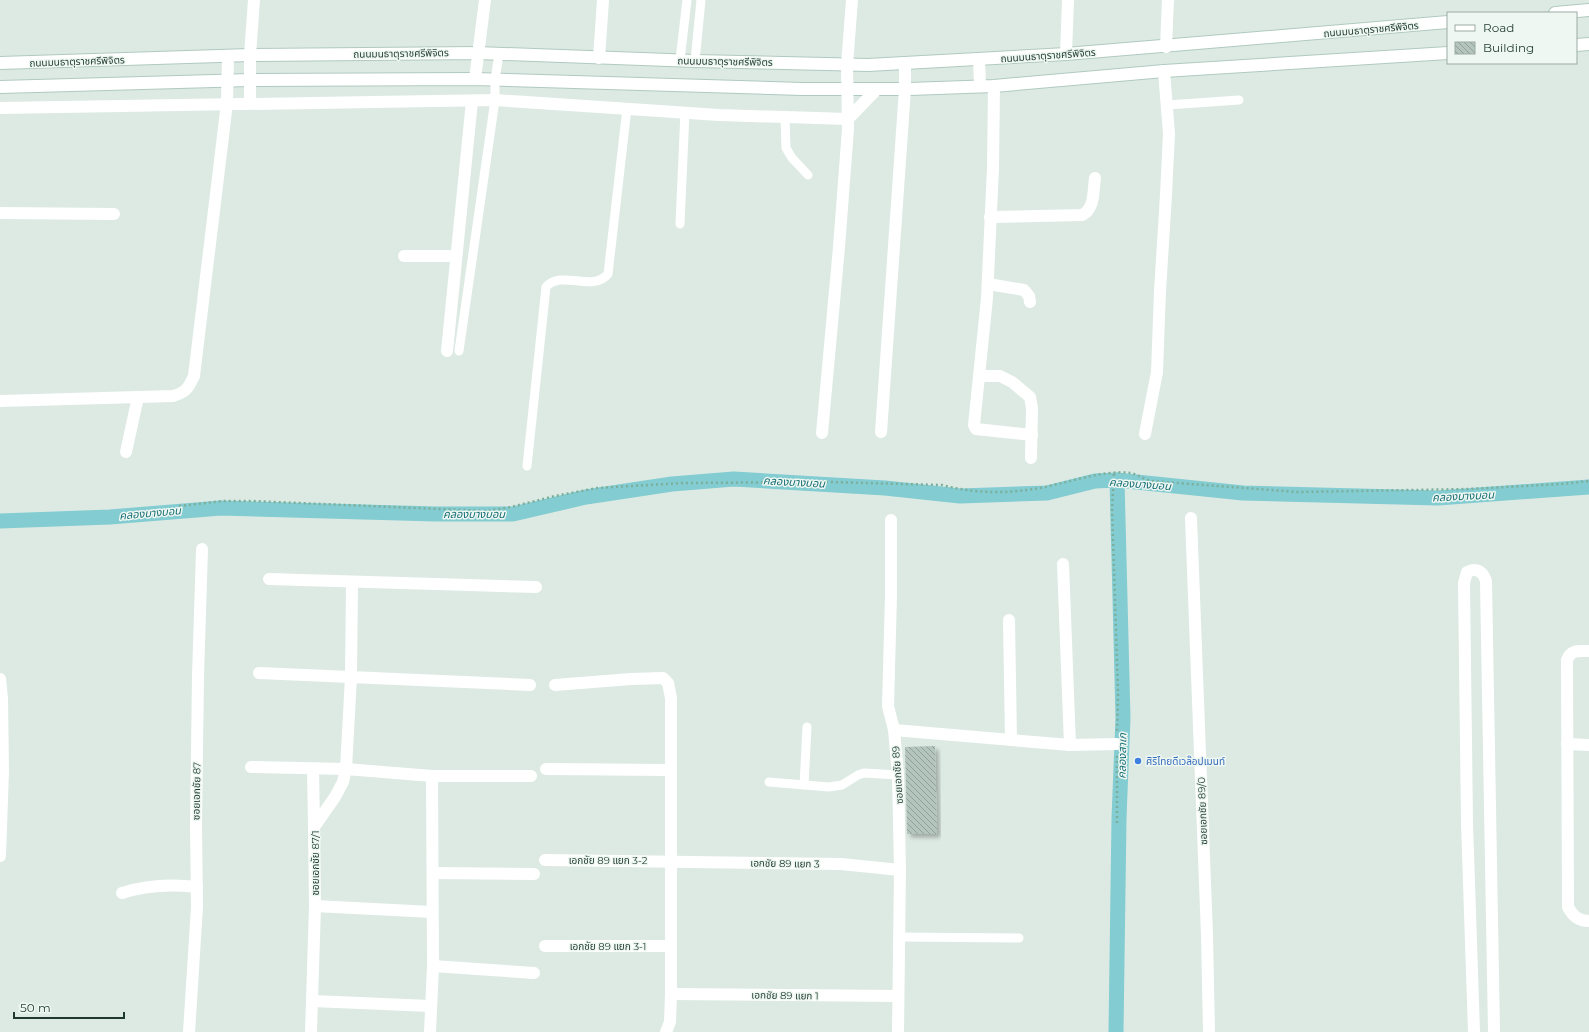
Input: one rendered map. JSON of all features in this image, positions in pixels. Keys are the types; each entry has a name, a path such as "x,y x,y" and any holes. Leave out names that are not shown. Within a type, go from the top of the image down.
{"street":[{"path":"250,103 250,55 254,0"},
{"path":"475,79 485,0"},
{"path":"599,58 603,0"},
{"path":"822,433 839,247 848,119 846,90 852,0"},
{"path":"1066,54 1068,0"},
{"path":"1166,46 1168,0"},
{"path":"1566,12 1589,10"},
{"name":"ถนนมนธาตุราชศรีพิจิตร","path":"0,63 250,55 478,53 847,65 1066,54 1447,22"},
{"path":"1577,45 1589,44"},
{"path":"0,87 250,80 475,79 846,90 905,90 994,86 1164,71 1447,54"},
{"path":"0,401 173,396 185,392 194,376 227,103 228,56"},
{"path":"979,59 980,86"},
{"path":"881,432 905,90 905,63"},
{"path":"1145,434 1157,372 1169,134 1164,71"},
{"path":"994,86 988,284 974,427 1032,435"},
{"path":"0,108 227,103 495,100 785,118 848,119 876,90"},
{"path":"453,351 456,256 472,101"},
{"path":"990,217 1082,215 1087,213 1090,208 1095,178"},
{"path":"0,213 114,214"},
{"path":"404,256 456,256"},
{"path":"988,284 1024,290 1029,296 1030,302"},
{"path":"979,376 1000,376 1012,382 1030,397 1032,408 1031,458"},
{"path":"126,452 138,397"},
{"name":"ซอยเอกชัย 89/0","path":"1191,518 1207,935 1209,1032"},
{"name":"ซอยเอกชัย 89","path":"890,520 891,595 888,706 894,730 898,775 900,870 898,1032"},
{"name":"ซอยเอกชัย 87","path":"189,1032 197,907 197,715 202,549"},
{"path":"1064,564 1070,745"},
{"path":"1474,1032 1466,823 1464,583 1467,572 1471,570 1478,570 1481,572 1486,581 1494,1032"},
{"path":"269,579 536,587"},
{"name":"ซอยเอกชัย 87/1","path":"311,1032 315,906 314,827 335,797 343,782 346,769 351,677 352,582"},
{"path":"1009,620 1011,740"},
{"path":"1589,651 1572,652 1567,660 1568,907 1572,915 1578,919 1589,921"},
{"path":"258,673 530,685"},
{"path":"0,679 2,713 0,856"},
{"path":"555,685 631,679 664,679 668,683 670,698 671,994 670,1022 666,1032"},
{"path":"894,730 1070,745 1117,744"},
{"path":"1567,744 1589,745"},
{"path":"251,767 346,769 432,776 531,776"},
{"path":"313,768 314,827"},
{"path":"546,770 670,770"},
{"path":"430,1032 433,966 432,776"},
{"name":"เอกชัย 89 แยก 3-2","path":"545,860 670,861"},
{"name":"เอกชัย 89 แยก 3","path":"670,861 841,864 900,870"},
{"path":"433,872 534,874"},
{"path":"122,893 131,890 164,885 177,884 197,887"},
{"path":"315,906 432,912"},
{"name":"เอกชัย 89 แยก 3-1","path":"545,946 671,946"},
{"path":"433,966 534,973"},
{"name":"เอกชัย 89 แยก 1","path":"671,994 898,996"},
{"path":"313,1001 430,1006"}],"lane":[{"path":"680,60 687,0"},
{"path":"695,61 701,0"},
{"path":"453,351 495,100 495,80 499,54"},
{"path":"1167,105 1239,100"},
{"path":"527,466 546,287 550,282 556,281 572,280 593,282 602,280 608,274 627,108"},
{"path":"680,224 685,112"},
{"path":"785,118 786,148 792,158 808,175"},
{"path":"804,785 807,727"},
{"path":"769,782 829,787 842,785 864,773 898,775"},
{"path":"899,937 1019,938"}],"path":[{"path":"179,506 223,501 252,501 487,511 511,507 555,496 605,488 683,483 829,482 942,485 959,490 998,492 1035,489 1087,477 1129,473 1155,482 1298,492 1469,489 1589,481"},
{"path":"1114,474 1112,509 1118,694 1117,823"}],"building":[{"path":"935,746 937,834 907,834 905,747"}],"waterway":[{"name":"คลองบางบอน","path":"0,521 110,517 221,508 436,514 513,514 586,497 672,484 734,479 885,488 960,496 1047,493 1095,481 1117,480 1243,493 1438,498 1589,487"},
{"name":"คลองสาเก","path":"1116,1032 1119,818 1123,718 1117,480"}],"place":[{"name":"ศิริไทยดีเวล๊อปเมนท์","path":"1138,761"}]}
